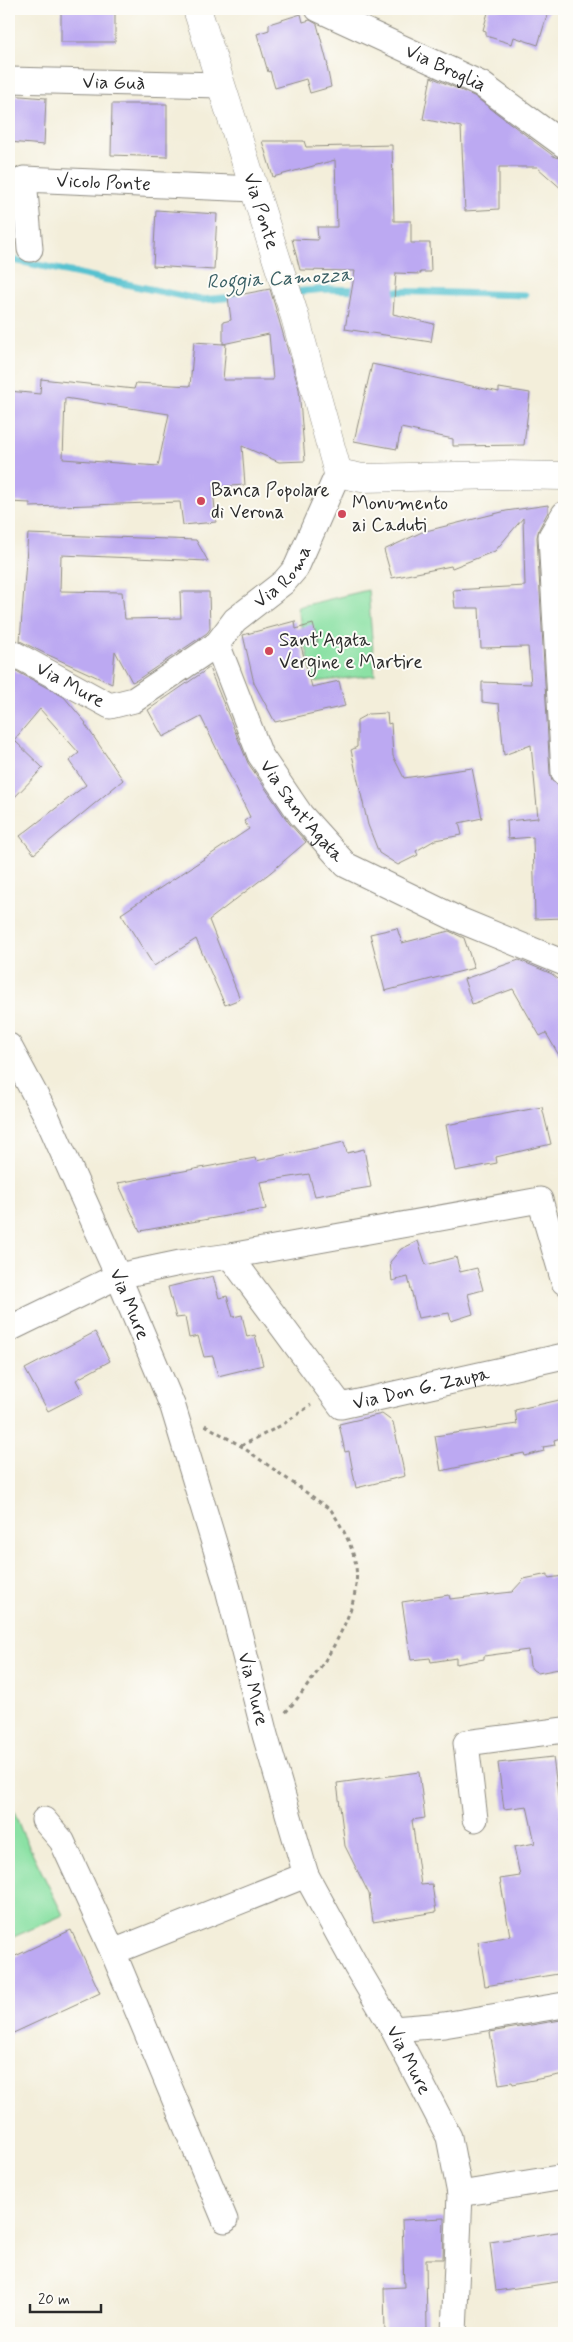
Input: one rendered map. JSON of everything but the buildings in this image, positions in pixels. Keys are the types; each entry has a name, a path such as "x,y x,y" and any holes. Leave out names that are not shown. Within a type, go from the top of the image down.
{"street":[{"name":"Via Ponte","path":"197,9 295,317 338,473"},
{"name":"Via Broglia","path":"318,9 481,84 564,145"},
{"name":"Via Guà","path":"9,80 220,85"},
{"name":"Vicolo Ponte","path":"30,249 24,179 255,189"},
{"path":"338,473 362,478 503,475 564,476"},
{"name":"Via Roma","path":"134,700 217,644 235,620 284,582 296,568 338,473"},
{"path":"564,514 552,536 564,773"},
{"name":"Via Sant'Agata","path":"217,644 260,755 301,816 346,865 457,919 564,963"},
{"name":"Via Mure","path":"9,651 110,706 134,700"},
{"name":"Via Mure","path":"9,1046 46,1115 118,1276 173,1407 228,1589 265,1735 306,1875 393,2029 449,2137 460,2194 454,2333"},
{"path":"9,1329 118,1276 180,1263 230,1256 540,1200 564,1282"},
{"name":"Via Don G. Zaupa","path":"230,1256 341,1406 564,1356"},
{"path":"475,1819 466,1743 564,1730"},
{"path":"44,1820 62,1841 113,1952 226,2220"},
{"path":"113,1952 306,1875"},
{"path":"393,2029 444,2025 564,2005"},
{"path":"460,2194 564,2177"}],"path":[{"path":"241,1446 282,1425 331,1392"},
{"path":"173,1407 241,1446 330,1510 340,1524 355,1561 357,1577 352,1607 333,1649 304,1691 265,1735"}],"green space":[{"path":"368,590 375,675 314,682 297,607"},
{"path":"9,1798 22,1832 63,1915 9,1939"}],"waterway":[{"name":"Roggia Camozza","path":"9,259 201,300 235,297"},
{"name":"Roggia Camozza","path":"293,292 326,289 360,290"},
{"name":"Roggia Camozza","path":"386,291 525,295"}],"place":[{"name":"Banca Popolare di Verona","path":"201,501"},
{"name":"Monumento ai Caduti","path":"342,514"},
{"name":"Sant'Agata Vergine e Martire","path":"269,651"}]}
